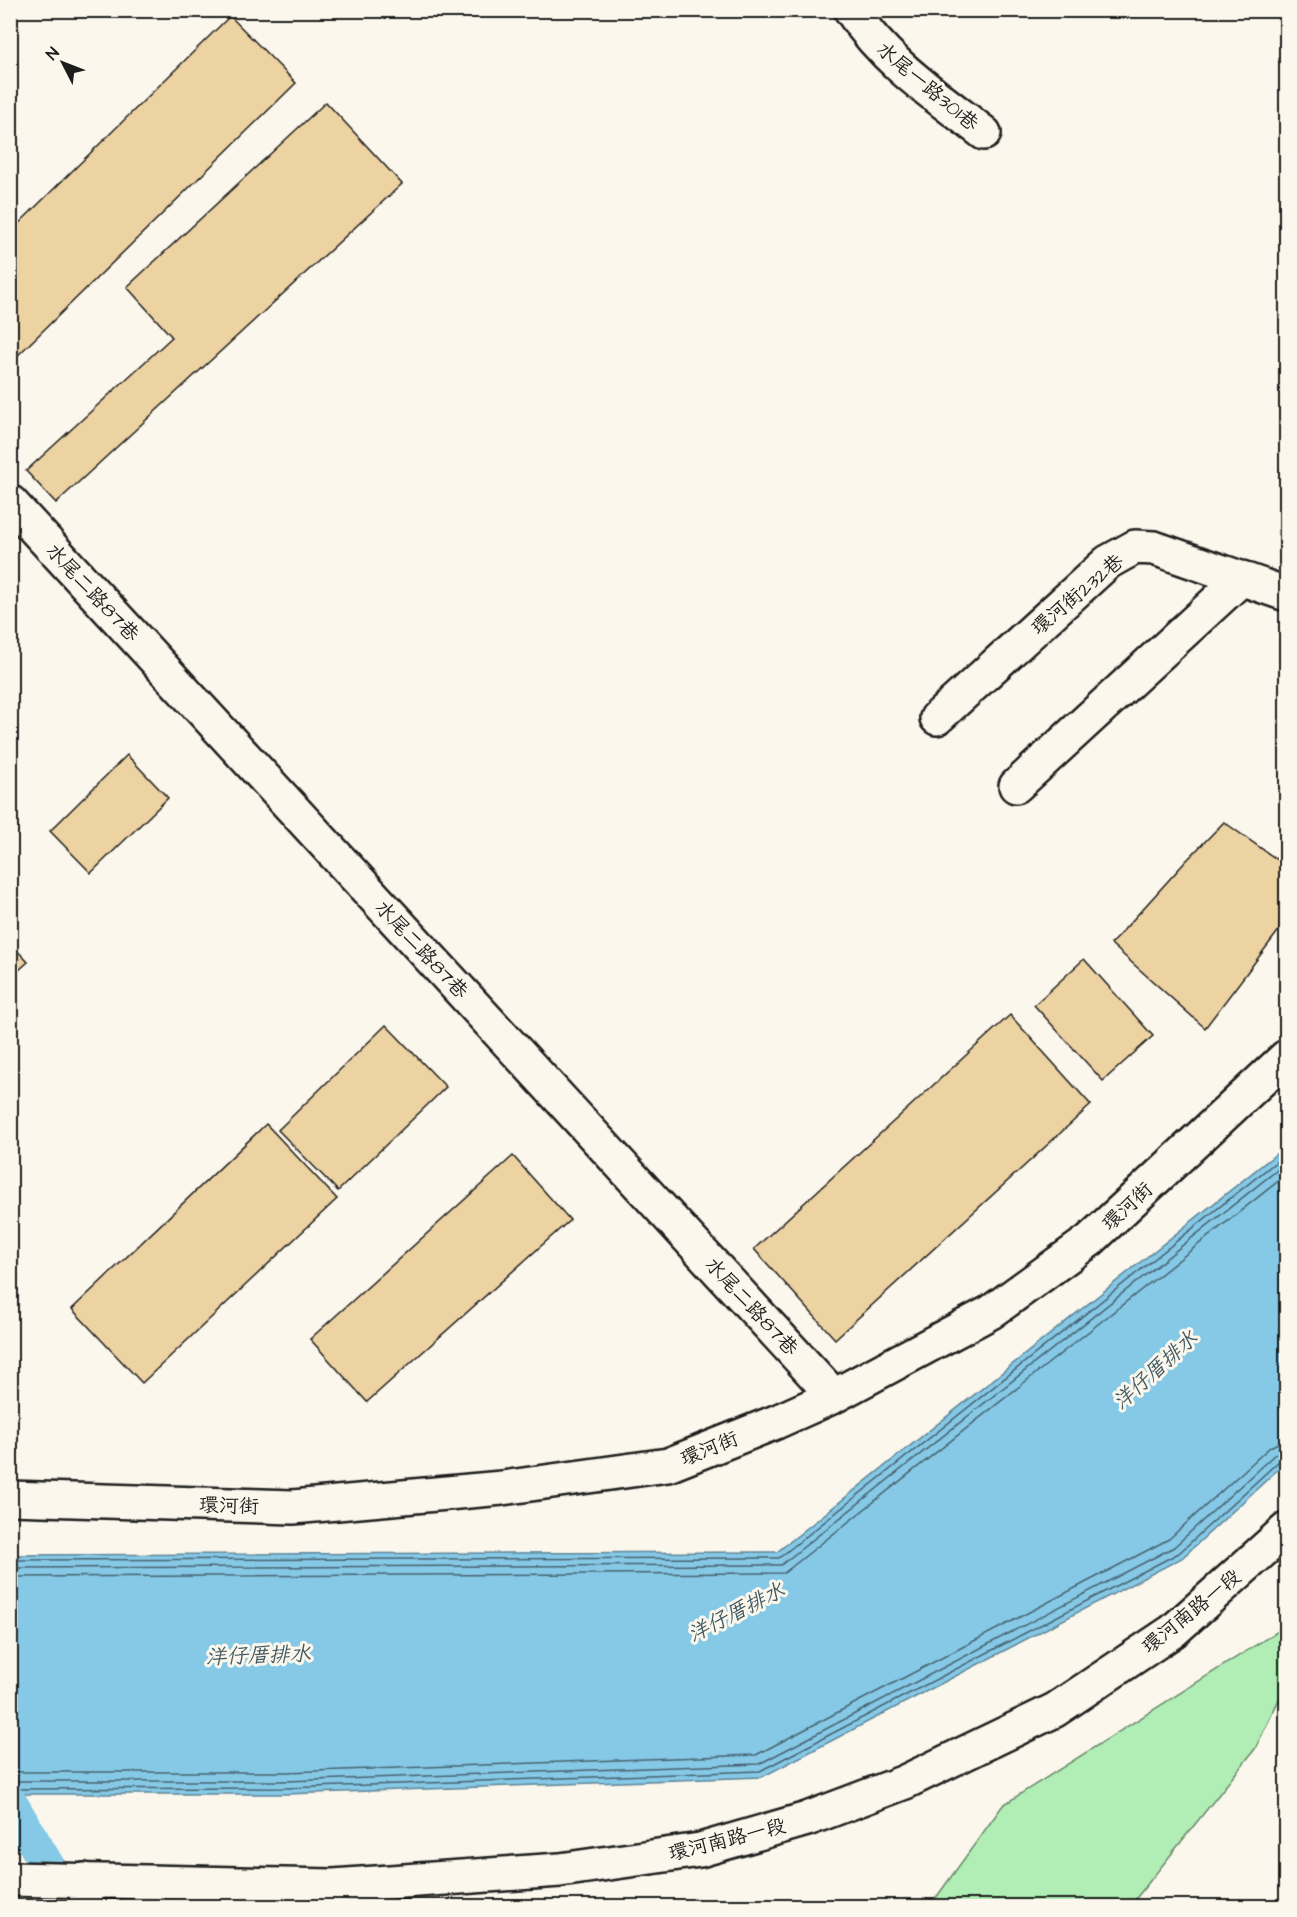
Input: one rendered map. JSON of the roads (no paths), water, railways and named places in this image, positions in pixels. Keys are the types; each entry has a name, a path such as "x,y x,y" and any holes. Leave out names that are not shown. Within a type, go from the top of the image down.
{"street":[{"name":"水尾一路301巷","path":"851,10 866,32 897,66 984,133"},
{"name":"水尾二路87巷","path":"10,502 834,1396"},
{"name":"環河街232巷","path":"937,718 1108,562 1135,547 1154,548 1287,594"},
{"path":"1016,786 1242,578"},
{"name":"環河街","path":"10,1498 293,1507 502,1488 668,1465 834,1396 991,1312 1090,1240 1287,1057"},
{"name":"環河南路一段","path":"10,1879 86,1893 333,1886 560,1870 700,1850 796,1822 905,1782 1055,1710 1173,1631 1287,1530"}],"water":[{"name":"洋仔厝排水","path":"1286,1146 1286,1462 1182,1558 762,1777 286,1794 11,1794 11,1555 777,1552"}],"waterway":[{"path":"10,1802 56,1880 64,1906"}]}
